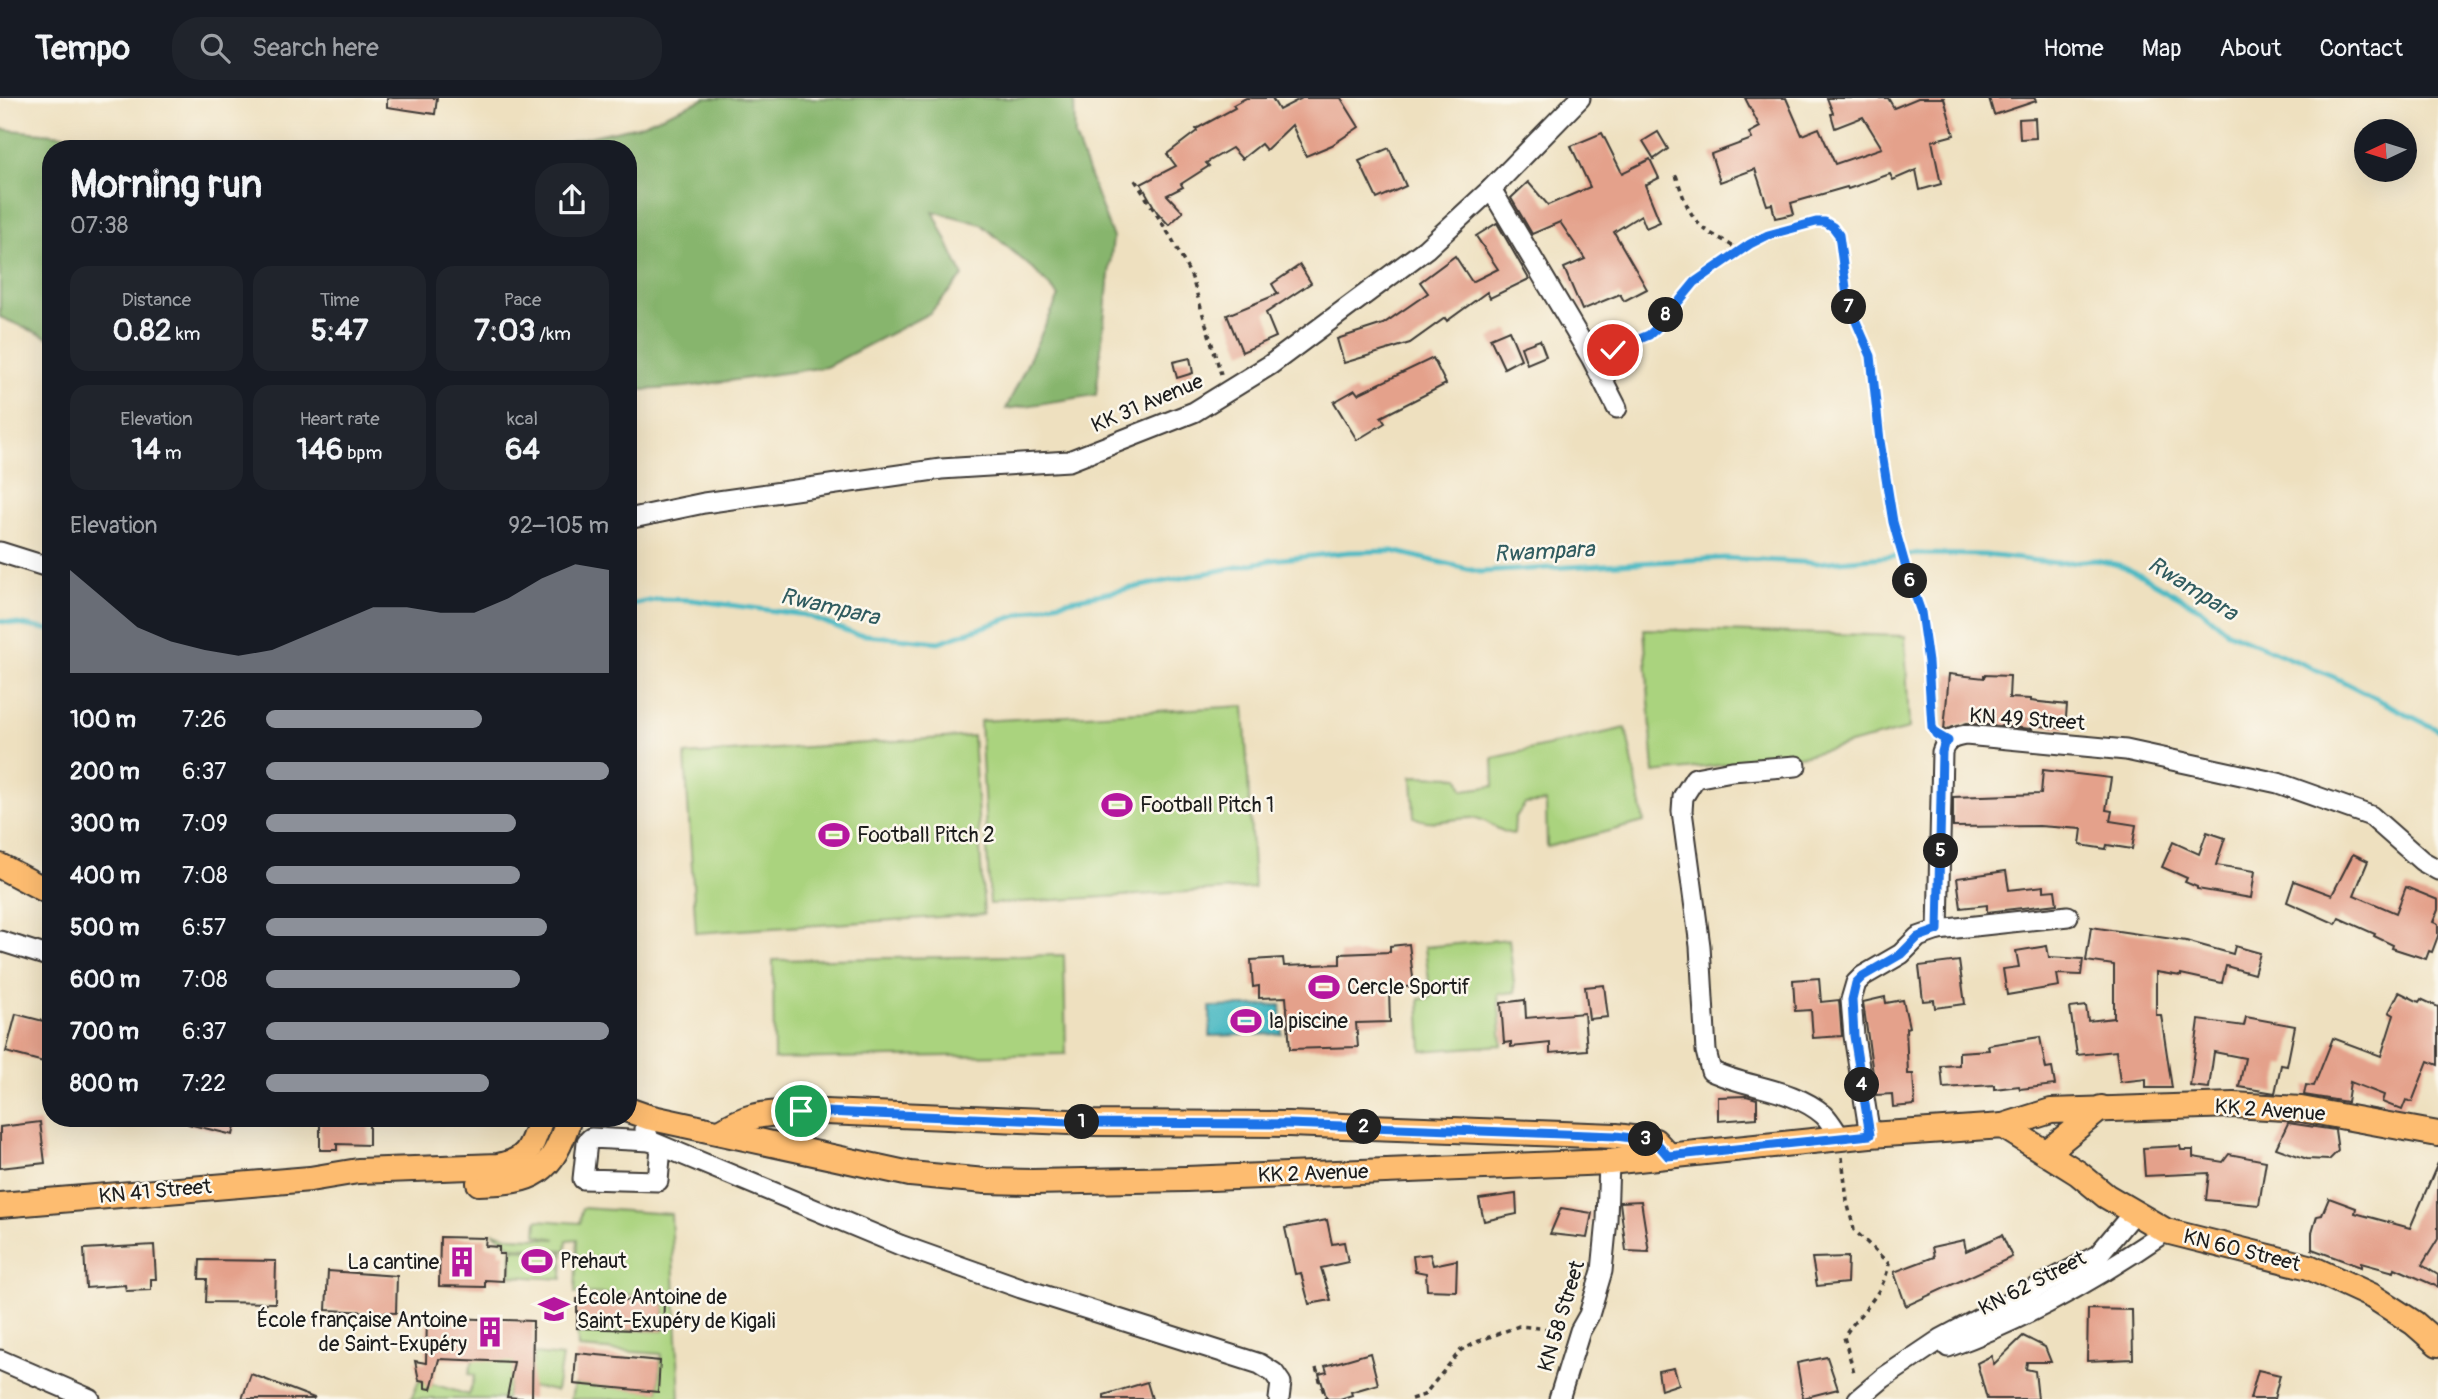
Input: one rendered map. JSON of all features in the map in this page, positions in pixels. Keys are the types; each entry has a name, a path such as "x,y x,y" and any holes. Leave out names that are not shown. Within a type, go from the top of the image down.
{"main road":[{"path":"0,866 42,888"},
{"name":"KK 2 Avenue","path":"638,1113 910,1174 1032,1182 1186,1179 1609,1162 1870,1135 2003,1126 2050,1111 2101,1108 2234,1105 2301,1109 2438,1134"},
{"path":"2003,1126 2047,1152 2101,1108"},
{"path":"720,1132 739,1120 758,1115 801,1111 1093,1123 1288,1124 1616,1136 1655,1141 1668,1156"},
{"name":"KN 41 Street","path":"0,1205 310,1179 358,1171 480,1167 512,1163 520,1161 525,1155 537,1127"},
{"name":"KN 41 Street","path":"310,1179 417,1184 499,1182 526,1178 545,1167 565,1127"},
{"name":"KN 60 Street","path":"2047,1152 2106,1196 2166,1231 2309,1267 2372,1296 2438,1344"}],"street":[{"name":"KK 31 Avenue","path":"637,517 704,503 941,469 1069,461 1194,412 1270,365 1426,249 1491,190 1580,98"},
{"path":"1491,190 1592,359 1617,408"},
{"path":"0,552 42,565"},
{"name":"KN 49 Street","path":"1938,930 1942,752 1944,744 1952,738 1966,735 2126,750 2278,783 2371,816 2423,861 2438,870"},
{"path":"1796,766 1732,771 1695,778 1684,797 1682,811 1700,946 1706,1051 1711,1071 1725,1078 1797,1098 1825,1116 1840,1138"},
{"path":"1870,1135 1854,1036 1852,1000 1856,983 1901,954 1918,937 1938,930 2068,916"},
{"path":"0,941 42,954"},
{"path":"638,1113 655,1144 912,1250 1021,1288 1260,1364 1274,1373 1281,1383 1279,1399"},
{"path":"2382,1124 2438,1147"},
{"name":"KN 58 Street","path":"1559,1399 1602,1271 1609,1162"},
{"name":"KN 62 Street","path":"1859,1398 1883,1378 1941,1339 2098,1255 2134,1212"},
{"name":"KN 62 Street","path":"1911,1360 1987,1333 2048,1303 2118,1264 2166,1231"},
{"path":"0,1360 90,1399"}],"path":[{"path":"1676,175 1685,202 1696,221 1708,232 1727,241 1739,251"},
{"path":"1135,180 1172,239 1192,278 1222,376"},
{"path":"1592,359 1649,335 1695,282 1739,251 1768,235 1816,222 1825,222 1833,227 1839,235 1848,303 1871,356 1885,477 1899,543 1921,612 1928,662 1932,727 1936,734 1948,741"},
{"path":"1840,1138 1847,1201 1854,1230 1889,1264 1886,1280 1879,1292 1852,1323 1844,1337 1859,1398"},
{"path":"1411,1399 1424,1395 1461,1350 1481,1340 1518,1326 1580,1331"},
{"path":"1316,1367 1326,1399"}],"green space":[{"path":"706,98 1074,98 1075,137 1113,238 1096,395 1006,409 1059,296 1033,269 981,224 933,211 963,276 930,313 826,367 686,387 637,390 637,140 574,140 638,126"},
{"path":"0,129 118,140 42,140 42,335 0,317"},
{"path":"1644,629 1905,636 1909,729 1806,755 1654,773"},
{"name":"Football Pitch 1","path":"1244,706 1254,888 990,904 980,721"},
{"path":"1626,728 1644,822 1547,847 1546,802 1525,804 1515,818 1514,834 1479,819 1428,821 1414,817 1412,776 1459,777 1463,790 1494,786 1493,758"},
{"name":"Football Pitch 2","path":"973,736 984,914 696,933 685,755"},
{"path":"1509,939 1515,992 1498,994 1502,1045 1422,1051 1419,999 1431,998 1425,947"},
{"path":"1064,955 1066,1054 774,1059 773,960"},
{"path":"582,1208 671,1214 680,1399 571,1399 574,1384 658,1391 661,1354 578,1348 577,1328 663,1331 665,1296 575,1293 577,1239 567,1240 566,1250 512,1247 493,1232 512,1237 556,1239 536,1235 537,1220 580,1223"},
{"name":"Prehaut","path":"512,1249 563,1252 562,1279 511,1276"},
{"path":"534,1354 562,1357 556,1391 510,1383 506,1399 411,1399 419,1380 469,1395 475,1375 469,1374 474,1356 533,1363"}],"water":[{"name":"la piscine","path":"1281,1005 1282,1034 1210,1036 1210,1007"}],"building":[{"path":"387,98 437,98 435,114 387,107"},
{"path":"1246,98 1272,98 1279,110 1302,98 1341,98 1359,127 1332,145 1306,156 1292,125 1266,150 1261,144 1242,159 1232,148 1206,163 1209,166 1181,184 1183,187 1167,195 1183,212 1169,225 1157,212 1141,184 1176,166 1167,154 1197,131 1196,129 1235,108 1233,105"},
{"path":"1745,98 1786,98 1802,135 1819,128 1835,164 1882,148 1863,117 1835,128 1827,98 1888,98 1894,108 1918,98 1944,98 1954,135 1932,141 1941,184 1920,190 1916,170 1893,180 1890,174 1848,189 1847,187 1791,203 1794,214 1775,218 1772,204 1767,205 1755,169 1720,182 1711,154 1752,139 1749,133 1760,127"},
{"path":"1989,98 2035,98 2036,101 1994,115"},
{"path":"2035,118 2036,138 2020,139 2019,119"},
{"path":"1658,132 1668,149 1654,159 1643,141"},
{"path":"1602,133 1622,173 1650,159 1659,178 1645,185 1660,222 1646,228 1641,215 1614,232 1647,289 1624,301 1620,294 1582,310 1564,268 1585,259 1560,222 1532,234 1511,198 1528,182 1548,205 1590,187 1571,146"},
{"path":"1389,148 1406,186 1377,199 1359,161"},
{"path":"1497,223 1529,279 1490,298 1487,292 1410,343 1344,363 1337,339 1383,324 1428,293 1420,282 1455,256 1472,282 1498,269 1476,236"},
{"path":"1300,265 1311,283 1266,313 1276,337 1242,352 1227,315 1278,294 1272,284"},
{"path":"1509,330 1521,359 1504,368 1490,338"},
{"path":"1540,340 1546,356 1527,364 1521,347"},
{"path":"1190,358 1193,373 1177,378 1173,362"},
{"path":"1433,358 1446,384 1381,417 1385,423 1357,440 1334,402 1355,390 1358,394"},
{"path":"1949,674 1984,678 1984,675 2010,676 2009,698 2067,705 2065,729 1967,723 1944,730"},
{"path":"2043,770 2111,778 2106,810 2112,811 2110,821 2136,825 2132,849 2080,845 2082,829 2039,826 1953,827 1953,797 2041,794"},
{"path":"2207,832 2225,838 2216,865 2255,871 2251,898 2197,889 2185,882 2187,878 2162,867 2173,842 2199,854"},
{"path":"2353,854 2368,861 2354,895 2396,913 2406,887 2438,900 2438,910 2433,922 2438,924 2438,936 2426,959 2392,948 2393,945 2374,936 2375,934 2339,918 2336,924 2287,902 2294,881 2332,895"},
{"path":"2006,871 2009,890 2044,886 2044,891 2055,890 2057,904 1987,912 1987,905 1961,908 1957,878"},
{"path":"2091,927 2186,941 2233,954 2235,946 2260,953 2254,974 2226,966 2222,983 2181,974 2156,972 2156,1015 2161,1015 2172,1088 2146,1088 2146,1079 2120,1082 2116,1051 2077,1055 2070,1008 2086,1006 2088,1021 2114,1018 2114,965 2086,961"},
{"path":"1409,944 1414,986 1389,989 1390,1022 1356,1023 1358,1047 1290,1049 1286,997 1259,998 1259,986 1253,987 1251,960 1283,958 1284,966 1340,964 1340,954 1390,952 1390,946"},
{"path":"2047,946 2049,957 2083,959 2081,975 2057,974 2059,986 2007,995 2003,969 2019,967 2016,951"},
{"path":"1959,961 1965,1004 1935,1008 1934,1000 1923,1001 1919,966"},
{"path":"1819,978 1821,1002 1839,1000 1842,1036 1813,1038 1811,1010 1795,1011 1793,980"},
{"path":"1604,985 1608,1017 1589,1019 1585,987"},
{"path":"2399,992 2419,1002 2421,999 2438,1007 2438,1065 2428,1061 2412,1102 2406,1100 2402,1110 2382,1102 2384,1095 2350,1082 2347,1102 2304,1095 2306,1085 2314,1086 2333,1038 2381,1056 2394,1015 2389,1012"},
{"path":"1885,997 1886,1003 1903,1000 1909,1027 1906,1028 1908,1074 1913,1074 1915,1105 1893,1107 1892,1094 1876,1095 1863,1002"},
{"path":"1525,1000 1526,1018 1584,1013 1587,1050 1550,1053 1550,1043 1511,1047 1511,1042 1504,1043 1501,1003"},
{"path":"16,1014 42,1021 42,1062 6,1052"},
{"path":"2246,1017 2295,1026 2287,1066 2281,1065 2275,1093 2239,1087 2245,1058 2214,1052 2209,1088 2190,1086 2199,1020 2244,1026"},
{"path":"2040,1037 2046,1069 2052,1068 2055,1085 2020,1089 2019,1086 1994,1089 1994,1085 1943,1088 1941,1066 1959,1065 1959,1052 1989,1050 1988,1045"},
{"path":"1746,1096 1757,1099 1757,1118 1718,1121 1718,1097"},
{"path":"40,1122 45,1163 0,1168 0,1127"},
{"path":"2288,1123 2335,1130 2338,1151 2329,1160 2307,1159 2276,1148"},
{"path":"200,1127 235,1127 233,1135"},
{"path":"320,1127 369,1127 369,1145 337,1144 337,1150 320,1150"},
{"path":"2180,1146 2181,1150 2193,1150 2193,1157 2223,1162 2229,1154 2266,1161 2259,1205 2206,1200 2209,1173 2145,1176 2143,1148"},
{"path":"2438,1163 2438,1239 2422,1265 2438,1275 2438,1287 2395,1268 2394,1272 2361,1263 2361,1267 2312,1249 2312,1233 2317,1216 2322,1215 2329,1198 2356,1208 2355,1213 2410,1228"},
{"path":"1516,1194 1517,1214 1484,1221 1479,1199"},
{"path":"1641,1201 1649,1252 1626,1251 1620,1202"},
{"path":"1561,1208 1592,1213 1587,1238 1550,1234"},
{"path":"1327,1220 1332,1244 1344,1242 1348,1262 1321,1268 1331,1300 1309,1304 1301,1273 1295,1274 1285,1228"},
{"path":"2002,1235 2012,1257 1906,1306 1894,1272 1934,1257 1932,1247 1964,1240 1966,1251"},
{"name":"La cantine","path":"440,1237 486,1238 485,1246 499,1247 499,1254 504,1254 503,1281 485,1280 485,1287 439,1286"},
{"path":"154,1245 156,1279 151,1279 151,1290 126,1291 125,1285 86,1288 84,1249"},
{"path":"1430,1254 1433,1265 1457,1260 1456,1291 1427,1290 1426,1273 1415,1271 1413,1256"},
{"path":"1848,1257 1847,1283 1817,1286 1812,1258"},
{"path":"200,1260 276,1261 275,1303 206,1302 207,1279 199,1279"},
{"path":"328,1271 397,1276 396,1313 326,1310"},
{"path":"577,1299 664,1301 663,1331 577,1328"},
{"path":"2088,1309 2132,1310 2133,1359 2087,1361"},
{"name":"École française Antoine de Saint-Exupéry","path":"427,1317 533,1321 532,1399 507,1397 514,1362 439,1359 431,1389 425,1388 425,1381 419,1380 415,1361 426,1363"},
{"path":"2023,1336 2045,1347 2051,1362 2027,1362 2026,1369 2035,1371 2038,1399 1987,1399 1977,1363 1991,1356 1994,1364"},
{"path":"576,1353 660,1361 658,1392 574,1384"},
{"path":"1370,1353 1378,1384 1351,1392 1352,1395 1340,1399 1327,1399 1319,1374 1327,1372 1325,1366"},
{"path":"1827,1357 1838,1389 1803,1398 1797,1363"},
{"path":"1674,1368 1679,1384 1661,1390 1658,1371"},
{"path":"2258,1370 2280,1375 2274,1399 2250,1399"},
{"path":"251,1374 314,1398 242,1399"},
{"path":"1147,1382 1152,1399 1104,1399 1104,1395"}],"waterway":[{"name":"Rwampara","path":"637,603 660,599 692,600 805,615 855,634 939,642 1051,604 1272,560 1349,552 1393,551 1480,572 1725,558 1817,563 1917,554 1985,555 2057,563 2096,560 2119,565 2139,574 2199,608 2228,632 2336,678 2438,730"},
{"name":"Rwampara","path":"0,621 42,628"}],"place":[{"name":"Football Pitch 1","path":"1117,805"},
{"name":"Football Pitch 2","path":"834,835"},
{"name":"Cercle Sportif","path":"1324,987"},
{"name":"la piscine","path":"1246,1021"},
{"name":"Prehaut","path":"537,1261"},
{"name":"La cantine","path":"462,1262"},
{"name":"École Antoine de Saint-Exupéry de Kigali","path":"554,1309"},
{"name":"École française Antoine de Saint-Exupéry","path":"490,1332"}],"route":[{"path":"801,1111 1093,1123 1288,1124 1616,1136 1655,1141 1668,1156 1870,1135 1854,1036 1852,1000 1856,983 1863,976 1901,954 1918,937 1938,930 1942,752 1948,741 1936,734 1932,727 1928,662 1921,612 1893,522 1880,441 1871,356 1848,303 1839,235 1825,222 1816,222 1768,235 1750,244 1695,282 1649,335 1613,350"}]}
